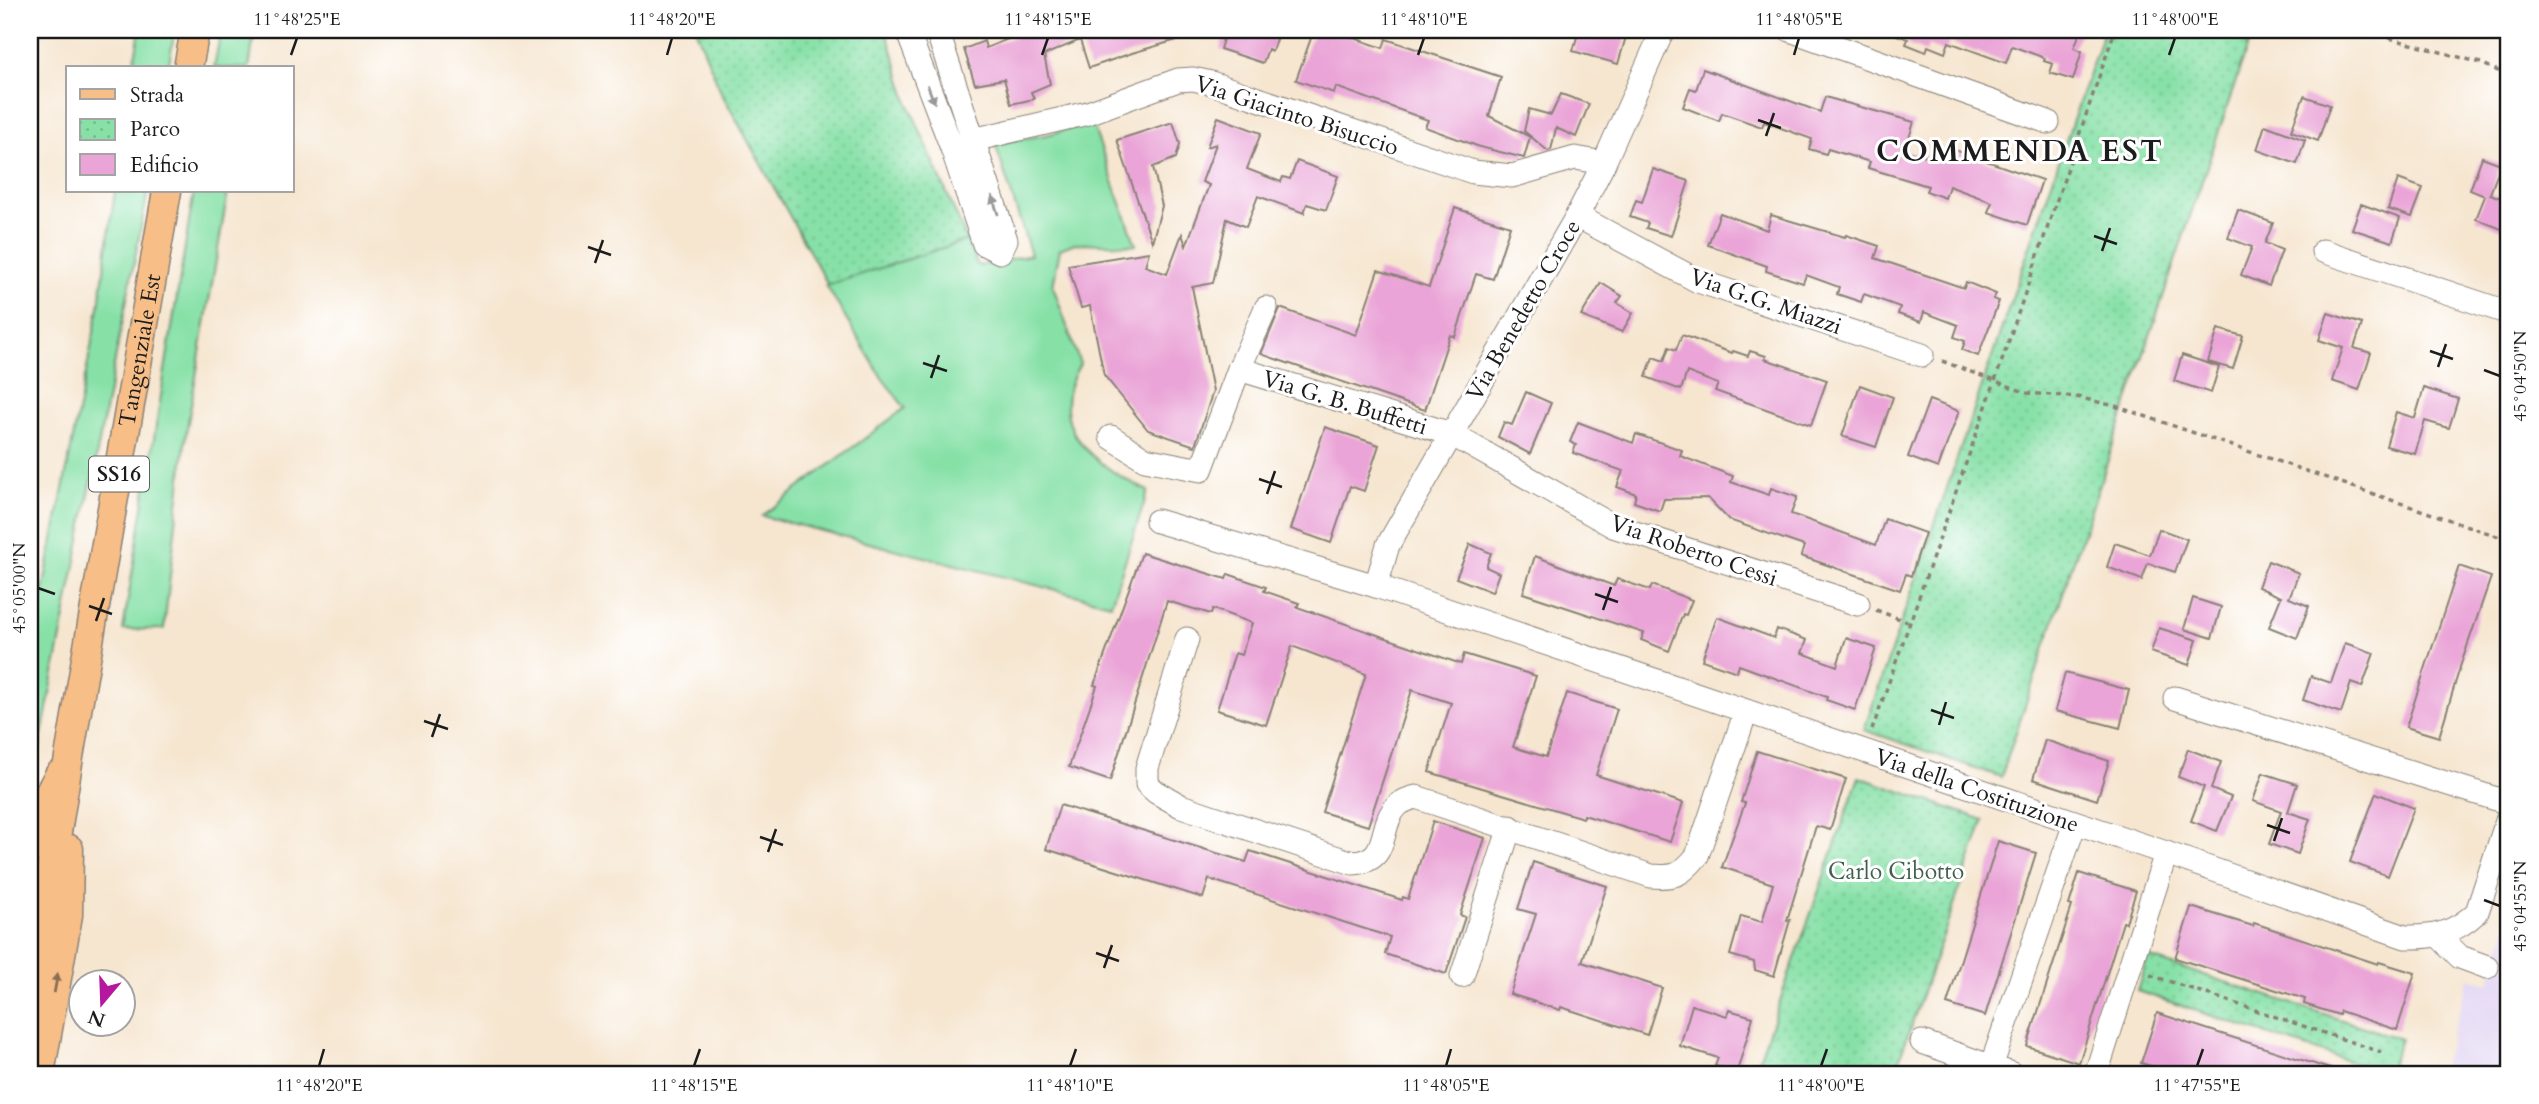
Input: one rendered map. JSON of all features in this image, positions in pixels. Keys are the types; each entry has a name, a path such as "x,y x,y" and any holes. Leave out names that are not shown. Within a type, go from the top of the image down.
{"main road":[{"path":"188,66 195,30"},
{"name":"Tangenziale Est","path":"30,1001 69,757 167,192"},
{"path":"30,849 41,808 69,757"},
{"path":"40,1074 68,915 69,757"},
{"name":"Tangenziale Est","path":"30,909 69,757"}],"street":[{"path":"907,30 963,144"},
{"path":"937,30 963,144"},
{"name":"Via Benedetto Croce","path":"1376,586 1388,545 1577,216 1604,163 1663,30"},
{"path":"1790,30 2048,122"},
{"name":"Via Giacinto Bisuccio","path":"963,144 1088,113 1178,80 1193,79 1473,172 1512,176 1575,158 1604,163"},
{"name":"Via G.G. Miazzi","path":"1577,216 1698,281 1922,355"},
{"path":"2323,251 2509,313"},
{"path":"1111,437 1145,459 1201,470 1239,369 1266,308"},
{"name":"Via G. B. Buffetti","path":"1239,369 1451,434"},
{"name":"Via Roberto Cessi","path":"1451,434 1614,526 1858,604"},
{"name":"Via della Costituzione","path":"1157,521 1376,586 2166,853 2405,937 2431,938 2465,924 2477,912 2509,815"},
{"path":"1187,639 1147,768 1147,784 1181,806 1353,863 1366,862 1378,853 1394,809 1403,801 1416,797 1651,876 1670,877 1684,872 1697,856 1746,712"},
{"path":"2175,698 2509,803"},
{"path":"1922,1042 2002,1070 2075,822"},
{"path":"1462,976 1510,827"},
{"path":"2096,1074 2166,853"},
{"path":"2438,935 2460,957 2487,967"}],"path":[{"path":"1872,730 2115,30"},
{"path":"2340,30 2382,36 2481,64 2509,76"},
{"path":"1922,355 2027,393 2077,397 2115,406 2509,540"},
{"path":"1858,604 1909,622"},
{"path":"2144,973 2381,1052"}],"shaded area":[{"path":"2509,920 2509,1074 2440,1074 2469,978 2489,983"}],"green space":[{"path":"140,30 175,30 168,66 133,66"},
{"path":"221,30 255,30 249,66 214,66"},
{"path":"696,30 886,30 909,105 967,240 828,285 721,92"},
{"path":"2104,30 2253,30 2001,777 1864,730"},
{"path":"1092,123 1136,245 1075,243 1060,249 1053,286 1080,364 1070,387 1067,407 1071,426 1093,457 1110,470 1148,491 1111,604 762,516 905,408 882,378 826,285 967,240 978,266 1031,255 995,143 1046,135"},
{"path":"115,192 148,192 30,796 30,656 99,307"},
{"path":"194,192 228,192 186,434 164,629 123,630"},
{"name":"Carlo Cibotto","path":"1859,777 1984,820 1894,1074 1754,1074"},
{"path":"2148,957 2401,1039 2387,1074 2137,991"}],"building":[{"path":"1030,30 1194,30 1194,35 1089,68 1080,40 1044,55 1050,84 1031,92 1034,99 1011,104 1004,79 975,84 964,49 984,41 986,48"},
{"path":"1226,30 1279,30 1272,51 1268,49 1263,63 1220,49"},
{"path":"1314,30 1331,30 1383,48 1386,39 1501,77 1489,116 1530,137 1524,158 1480,147 1425,127 1428,120 1336,87 1334,93 1296,80"},
{"path":"1579,30 1628,30 1618,64 1573,51"},
{"path":"1889,30 2081,30 2074,48 2082,51 2073,80 2050,73 2053,64 2044,61 2045,58 2012,46 2006,63 1949,42 1945,53 1928,46 1926,52 1906,44 1908,39"},
{"path":"1703,69 1820,112 1825,97 1914,122 1905,151 1945,160 1949,148 2042,180 2027,225 1988,212 1992,202 1949,186 1945,198 1926,191 1928,186 1868,168 1870,162 1828,149 1826,154 1809,149 1812,139 1764,122 1762,127 1722,113 1719,121 1683,107 1690,88 1696,90"},
{"path":"1561,94 1589,104 1576,137 1556,128 1551,150 1548,151 1524,131 1529,109 1551,115"},
{"path":"2304,96 2330,105 2318,141 2291,131"},
{"path":"1218,117 1261,133 1247,169 1281,182 1283,177 1290,179 1297,161 1338,176 1326,210 1307,204 1304,213 1258,196 1246,227 1227,219 1213,283 1192,287 1213,391 1195,446 1148,430 1104,375 1090,306 1081,308 1068,265 1149,252 1145,266 1167,274 1182,234 1186,246 1209,185 1202,182 1216,144 1207,147"},
{"path":"1173,122 1180,144 1176,158 1153,167 1162,206 1152,242 1117,140"},
{"path":"2265,125 2305,140 2297,164 2257,150"},
{"path":"2482,157 2501,164 2490,194 2509,201 2509,232 2476,219 2485,196 2470,190"},
{"path":"1653,169 1689,181 1671,236 1646,228 1648,223 1630,217 1636,200 1642,202"},
{"path":"2398,179 2423,188 2412,217 2388,209"},
{"path":"2361,204 2400,218 2392,242 2352,229"},
{"path":"1455,208 1510,226 1493,279 1476,274 1455,337 1450,335 1425,410 1261,354 1280,308 1356,335 1378,270 1429,287"},
{"path":"2238,210 2273,223 2265,243 2282,250 2269,286 2241,275 2252,247 2228,238"},
{"path":"1720,213 1767,230 1771,215 1845,237 1846,235 1879,246 1875,258 1964,288 1966,282 1996,294 1993,299 1999,301 1978,356 1962,350 1965,341 1954,337 1958,325 1924,312 1921,322 1898,314 1900,307 1864,294 1861,302 1837,294 1839,287 1806,275 1803,283 1766,271 1767,266 1708,245"},
{"path":"1601,283 1622,296 1617,303 1633,313 1622,332 1581,316"},
{"path":"2328,313 2362,324 2354,348 2371,353 2359,390 2332,381 2343,348 2319,340"},
{"path":"2218,329 2243,336 2233,369 2208,362"},
{"path":"1682,335 1732,353 1733,351 1748,356 1750,351 1766,356 1765,359 1827,380 1811,425 1715,391 1718,384 1687,372 1681,390 1646,377 1653,357 1664,361 1669,347 1676,350"},
{"path":"2182,355 2219,367 2211,393 2174,381"},
{"path":"1860,385 1893,397 1876,447 1842,436"},
{"path":"2424,388 2458,399 2449,428 2425,421 2415,454 2386,446 2396,412 2415,418"},
{"path":"1526,392 1551,403 1530,454 1498,437 1504,422 1512,425"},
{"path":"1929,400 1959,411 1938,468 1908,457"},
{"path":"1578,422 1633,443 1636,434 1682,450 1680,456 1733,476 1731,482 1769,495 1771,488 1797,497 1791,514 1876,545 1885,519 1925,533 1911,576 1906,574 1900,590 1801,556 1804,546 1729,520 1708,498 1664,499 1660,511 1634,502 1636,494 1617,487 1623,471 1573,453 1576,445 1570,442"},
{"path":"1325,427 1379,445 1364,491 1350,486 1331,543 1291,529"},
{"path":"2159,529 2187,539 2175,572 2148,563 2142,580 2107,567 2115,543 2150,555"},
{"path":"1470,544 1491,553 1486,567 1499,573 1492,592 1456,578"},
{"path":"1142,553 1226,579 1228,574 1266,587 1264,591 1299,603 1297,607 1461,664 1464,654 1536,676 1513,747 1546,757 1567,693 1617,709 1596,775 1683,803 1670,842 1429,772 1451,703 1412,690 1368,826 1322,812 1366,674 1292,646 1266,725 1217,710 1235,653 1241,655 1252,623 1213,609 1211,614 1167,601 1110,781 1069,767 1097,686 1094,685"},
{"path":"1535,556 1614,586 1617,579 1650,590 1652,585 1692,600 1686,615 1683,614 1669,651 1641,640 1644,633 1523,593"},
{"path":"2268,561 2299,573 2289,598 2309,606 2297,638 2269,627 2281,597 2258,587"},
{"path":"2459,566 2491,577 2439,737 2406,727"},
{"path":"2193,598 2221,607 2212,638 2184,629"},
{"path":"1717,617 1774,638 1777,629 1807,640 1802,653 1837,666 1846,638 1876,648 1855,710 1739,665 1737,672 1702,660"},
{"path":"2159,628 2197,640 2189,665 2151,652"},
{"path":"2345,643 2374,653 2362,687 2351,683 2341,713 2303,700 2311,676 2331,683"},
{"path":"2065,673 2129,690 2120,728 2055,711"},
{"path":"2045,740 2109,761 2097,800 2033,779"},
{"path":"2188,749 2221,762 2211,789 2231,797 2217,831 2191,821 2204,787 2178,777"},
{"path":"1757,751 1846,779 1830,830 1816,826 1787,920 1790,920 1774,976 1755,970 1754,962 1730,955 1741,916 1762,922 1773,884 1722,867 1745,803 1741,802"},
{"path":"2263,773 2297,784 2288,812 2310,819 2298,854 2269,844 2281,811 2253,801"},
{"path":"2376,793 2414,808 2388,876 2350,862"},
{"path":"1060,805 1246,862 1250,851 1402,900 1403,897 1408,899 1433,821 1485,838 1460,915 1465,917 1446,974 1385,954 1390,937 1209,879 1203,898 1046,849"},
{"path":"1998,841 2036,853 1985,1016 1947,1004"},
{"path":"1533,862 1607,886 1582,962 1662,988 1647,1035 1561,1007 1560,1010 1510,994 1536,914 1518,909"},
{"path":"2079,873 2136,891 2126,923 2123,922 2079,1063 2027,1046 2072,906 2069,905"},
{"path":"2191,907 2253,926 2254,923 2378,964 2379,962 2415,973 2397,1030 2340,1011 2339,1015 2304,1004 2305,999 2175,958"},
{"path":"1692,1005 1727,1016 1729,1010 1753,1017 1737,1072 1715,1066 1718,1058 1680,1046"},
{"path":"2157,1013 2333,1070 2333,1074 2176,1074 2141,1063"}],"district":[{"name":"COMMENDA EST","path":"2020,151"}]}
